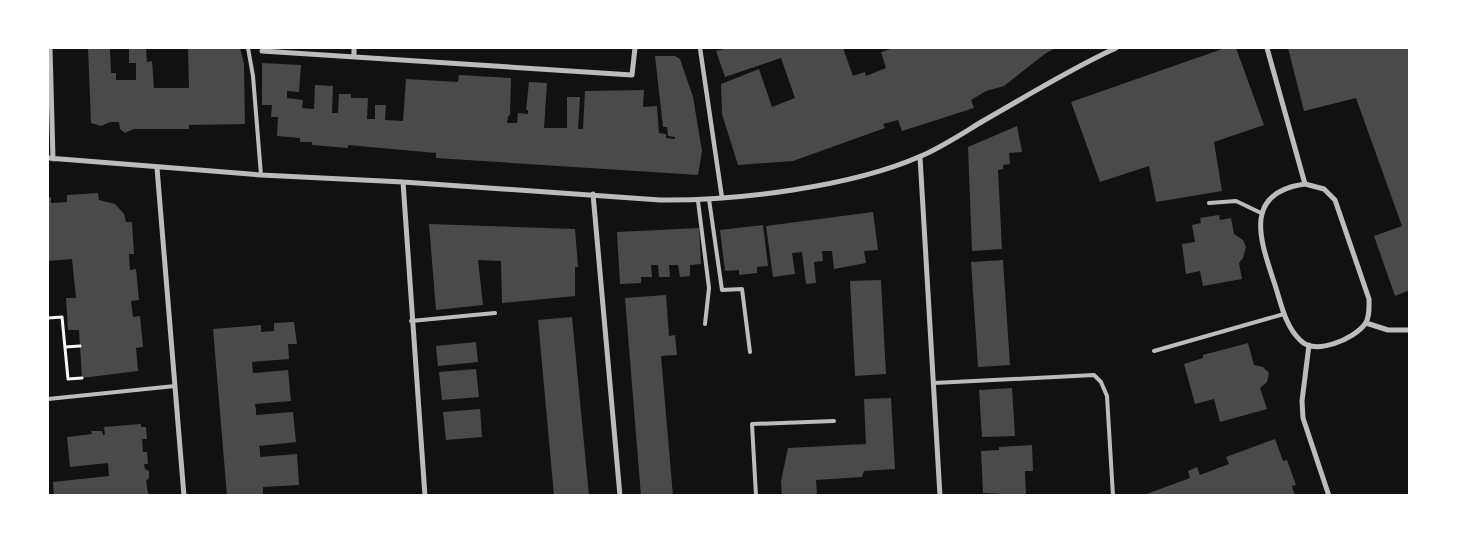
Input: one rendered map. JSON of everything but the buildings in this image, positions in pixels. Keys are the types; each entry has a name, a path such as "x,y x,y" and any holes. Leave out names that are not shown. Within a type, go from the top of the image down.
{"street":[{"path":"50,48 50,158 261,175 698,201 837,181 920,157 1086,61 1116,48"},
{"path":"354,48 354,56"},
{"path":"262,51 632,75 635,48"},
{"path":"700,48 722,198"},
{"path":"1267,48 1305,184"},
{"path":"920,157 940,496"},
{"path":"157,168 184,496"},
{"path":"403,182 411,321 425,496"},
{"path":"1305,184 1324,189 1335,200 1369,298 1369,311 1366,323 1358,332 1345,339 1321,346 1308,345 1301,342 1293,332 1284,314 1260,239 1262,213 1275,194 1291,186 1305,184"},
{"path":"593,194 620,496"},
{"path":"1366,323 1388,330 1410,330"},
{"path":"1308,345 1302,418 1330,496"}],"lane":[{"path":"248,48 253,76 261,175"},
{"path":"709,199 722,290 742,289 750,352"},
{"path":"698,201 709,288 705,324"},
{"path":"1209,203 1236,201 1262,213"},
{"path":"411,321 495,314"},
{"path":"1154,351 1284,314"},
{"path":"934,383 1094,375 1101,382 1107,396 1113,496"},
{"path":"48,399 175,386"},
{"path":"756,496 752,424 834,421"}],"path":[{"path":"48,318 62,317 68,379 82,378"},
{"path":"65,347 80,346"}]}
